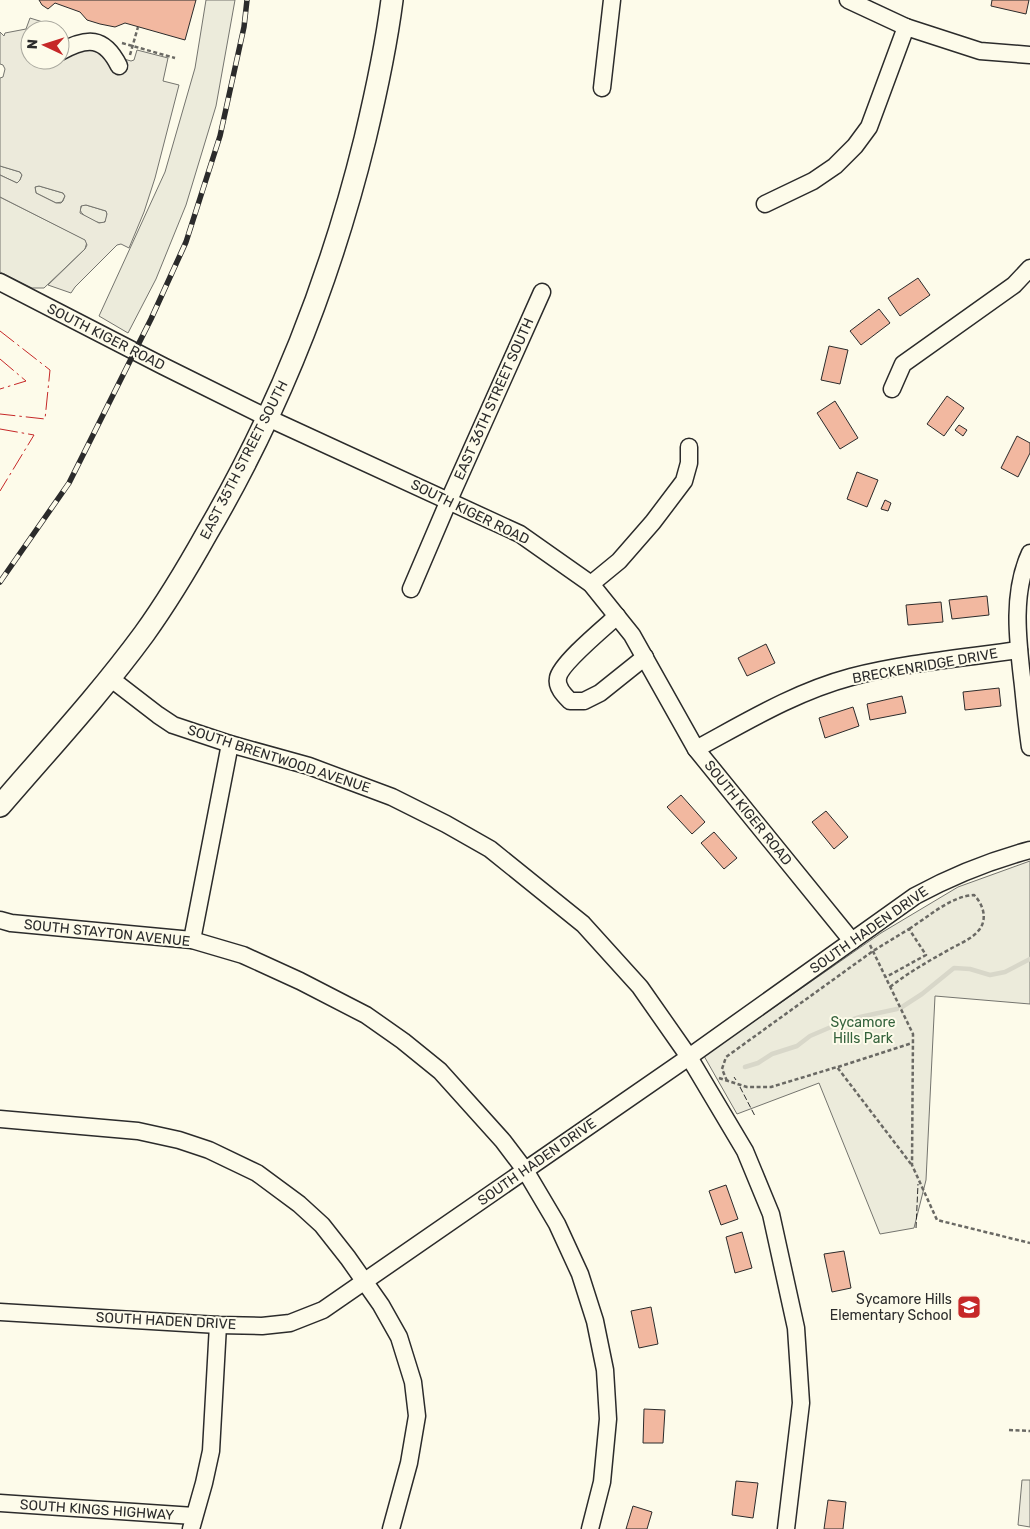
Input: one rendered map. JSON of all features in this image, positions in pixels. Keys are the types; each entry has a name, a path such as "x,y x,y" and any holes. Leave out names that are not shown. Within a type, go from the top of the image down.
{"main road":[{"name":"EAST 35TH STREET SOUTH","path":"0,806 110,678 144,633 187,568 226,501 268,418 330,263 353,189 377,88 392,0"}],"street":[{"path":"602,88 612,0"},
{"path":"848,0 906,27 980,51 1030,55"},
{"path":"765,204 812,181 835,166 855,146 869,127 906,27"},
{"path":"70,46 84,41 97,43 106,47 121,60"},
{"path":"892,389 902,364 1014,285 1030,268"},
{"name":"SOUTH KIGER ROAD","path":"0,282 268,418 520,534 591,584 632,635 696,749 852,941"},
{"name":"EAST 36TH STREET SOUTH","path":"411,589 542,292"},
{"path":"591,584 619,561 653,522 684,481 689,447"},
{"path":"1030,553 1022,576 1018,600 1019,650 1030,747"},
{"path":"617,616 563,667 557,678 561,691 570,701 584,701 600,693 645,657"},
{"name":"BRECKENRIDGE DRIVE","path":"696,749 785,701 850,678 890,669 1019,650"},
{"name":"SOUTH BRENTWOOD AVENUE","path":"110,678 158,716 174,725 230,744 309,766 392,797 490,849 583,924 640,987 689,1056 745,1151 771,1214 796,1328 800,1403 786,1529"},
{"path":"192,940 230,744"},
{"name":"SOUTH HADEN DRIVE","path":"0,1312 262,1326 290,1322 323,1310 689,1056 915,896 940,882 995,860 1030,850"},
{"name":"SOUTH STAYTON AVENUE","path":"0,920 10,923 192,940 242,955 300,981 366,1015 403,1041 440,1072 502,1141 525,1170 557,1224 580,1274 595,1321 605,1370 608,1419 602,1482 590,1529"},
{"path":"0,1119 138,1131 179,1140 209,1150 257,1173 299,1204 322,1225 381,1304 399,1337 413,1382 416,1416 414,1435 409,1463 391,1529"},
{"path":"192,1523 204,1484 211,1451 218,1325"},
{"name":"SOUTH KINGS HIGHWAY","path":"0,1503 192,1523"}],"path":[{"path":"121,60 129,57 138,27"},
{"path":"116,41 175,58"},
{"path":"727,1081 722,1070 726,1057 873,951 944,907 965,896 974,895 983,908 983,920 979,930 969,939 910,972 890,987"},
{"path":"886,977 926,955 909,929"},
{"path":"869,941 913,1034 912,1165"},
{"path":"719,1078 747,1087 771,1087 837,1068 912,1043"},
{"path":"837,1068 912,1165 937,1220 1030,1243"},
{"path":"1009,1430 1030,1431"}],"green space":[{"path":"206,0 235,0 216,106 186,205 156,279 128,333 99,316 165,172 195,68"},
{"path":"0,166 20,172 22,175 20,180 17,183 0,175"},
{"path":"39,186 63,193 65,196 62,202 56,203 36,193 35,187"},
{"path":"0,197 87,242 85,249 44,288 32,288 0,272"},
{"path":"82,205 106,211 106,220 100,223 86,217 80,210"},
{"name":"Sycamore Hills Park","path":"1030,861 1030,1004 935,996 926,1180 914,1228 880,1234 819,1083 737,1114 704,1056 881,933 958,887"}],"shaded area":[{"path":"20,30 20,70 70,70 70,44 131,61 134,60 137,50 168,58 163,81 179,85 155,178 144,212 129,248 121,244 117,245 71,293 48,285 85,249 87,245 85,240 0,197 0,175 17,183 22,175 20,172 0,166 0,78 3,77 5,69 0,64 0,32 4,36 5,33","holes":["39,186 63,193 65,196 63,201 56,203 36,193 35,187","86,205 106,211 105,222 99,223 80,213 81,206"]},
{"path":"1022,1480 1030,1480 1030,1527 1018,1525"}],"building":[{"path":"39,0 196,0 185,40 125,23 115,27 100,24 87,20 80,12 55,3 48,9"},
{"path":"992,0 1029,0 1026,14 991,6"},
{"path":"918,278 930,295 900,316 888,298"},
{"path":"879,309 890,323 861,345 850,331"},
{"path":"829,346 848,350 840,384 821,380"},
{"path":"947,396 964,408 944,436 927,424"},
{"path":"835,401 858,438 840,449 817,413"},
{"path":"959,425 967,430 963,436 955,430"},
{"path":"1017,436 1030,443 1030,453 1018,477 1001,468"},
{"path":"857,472 878,480 867,507 847,499"},
{"path":"885,500 891,503 888,511 881,509"},
{"path":"987,596 989,615 952,619 949,600"},
{"path":"941,602 943,622 908,625 906,605"},
{"path":"766,644 775,663 747,676 738,658"},
{"path":"999,688 1001,706 965,710 963,692"},
{"path":"902,696 906,713 870,720 867,704"},
{"path":"853,707 859,726 825,738 819,718"},
{"path":"681,795 705,822 692,834 667,807"},
{"path":"826,811 848,837 834,849 812,822"},
{"path":"714,832 737,858 724,869 701,843"},
{"path":"726,1185 738,1219 721,1225 709,1191"},
{"path":"742,1232 752,1268 735,1273 726,1237"},
{"path":"844,1251 851,1288 832,1292 824,1254"},
{"path":"651,1307 658,1344 639,1348 631,1311"},
{"path":"644,1409 665,1410 663,1443 643,1443"},
{"path":"736,1481 758,1483 753,1518 732,1515"},
{"path":"828,1500 846,1502 843,1529 824,1529"},
{"path":"633,1506 652,1512 647,1529 626,1529"}],"waterway":[{"path":"902,1007 922,994 954,968 970,969 990,975 1005,972 1030,959"},
{"path":"745,1067 758,1063 772,1054 797,1046 810,1036 838,1024 897,1009"}],"railway":[{"path":"0,582 69,483 151,319 186,242 220,136 244,27 247,0"}],"fence":[{"path":"740,1087 755,1116"},
{"path":"916,1228 918,1184"}],"power":[{"path":"0,331 50,370 45,419 0,414"},
{"path":"0,359 26,381 0,389"},
{"path":"0,429 34,435 0,491"}],"place":[{"name":"Sycamore Hills Elementary School","path":"969,1307"}]}
